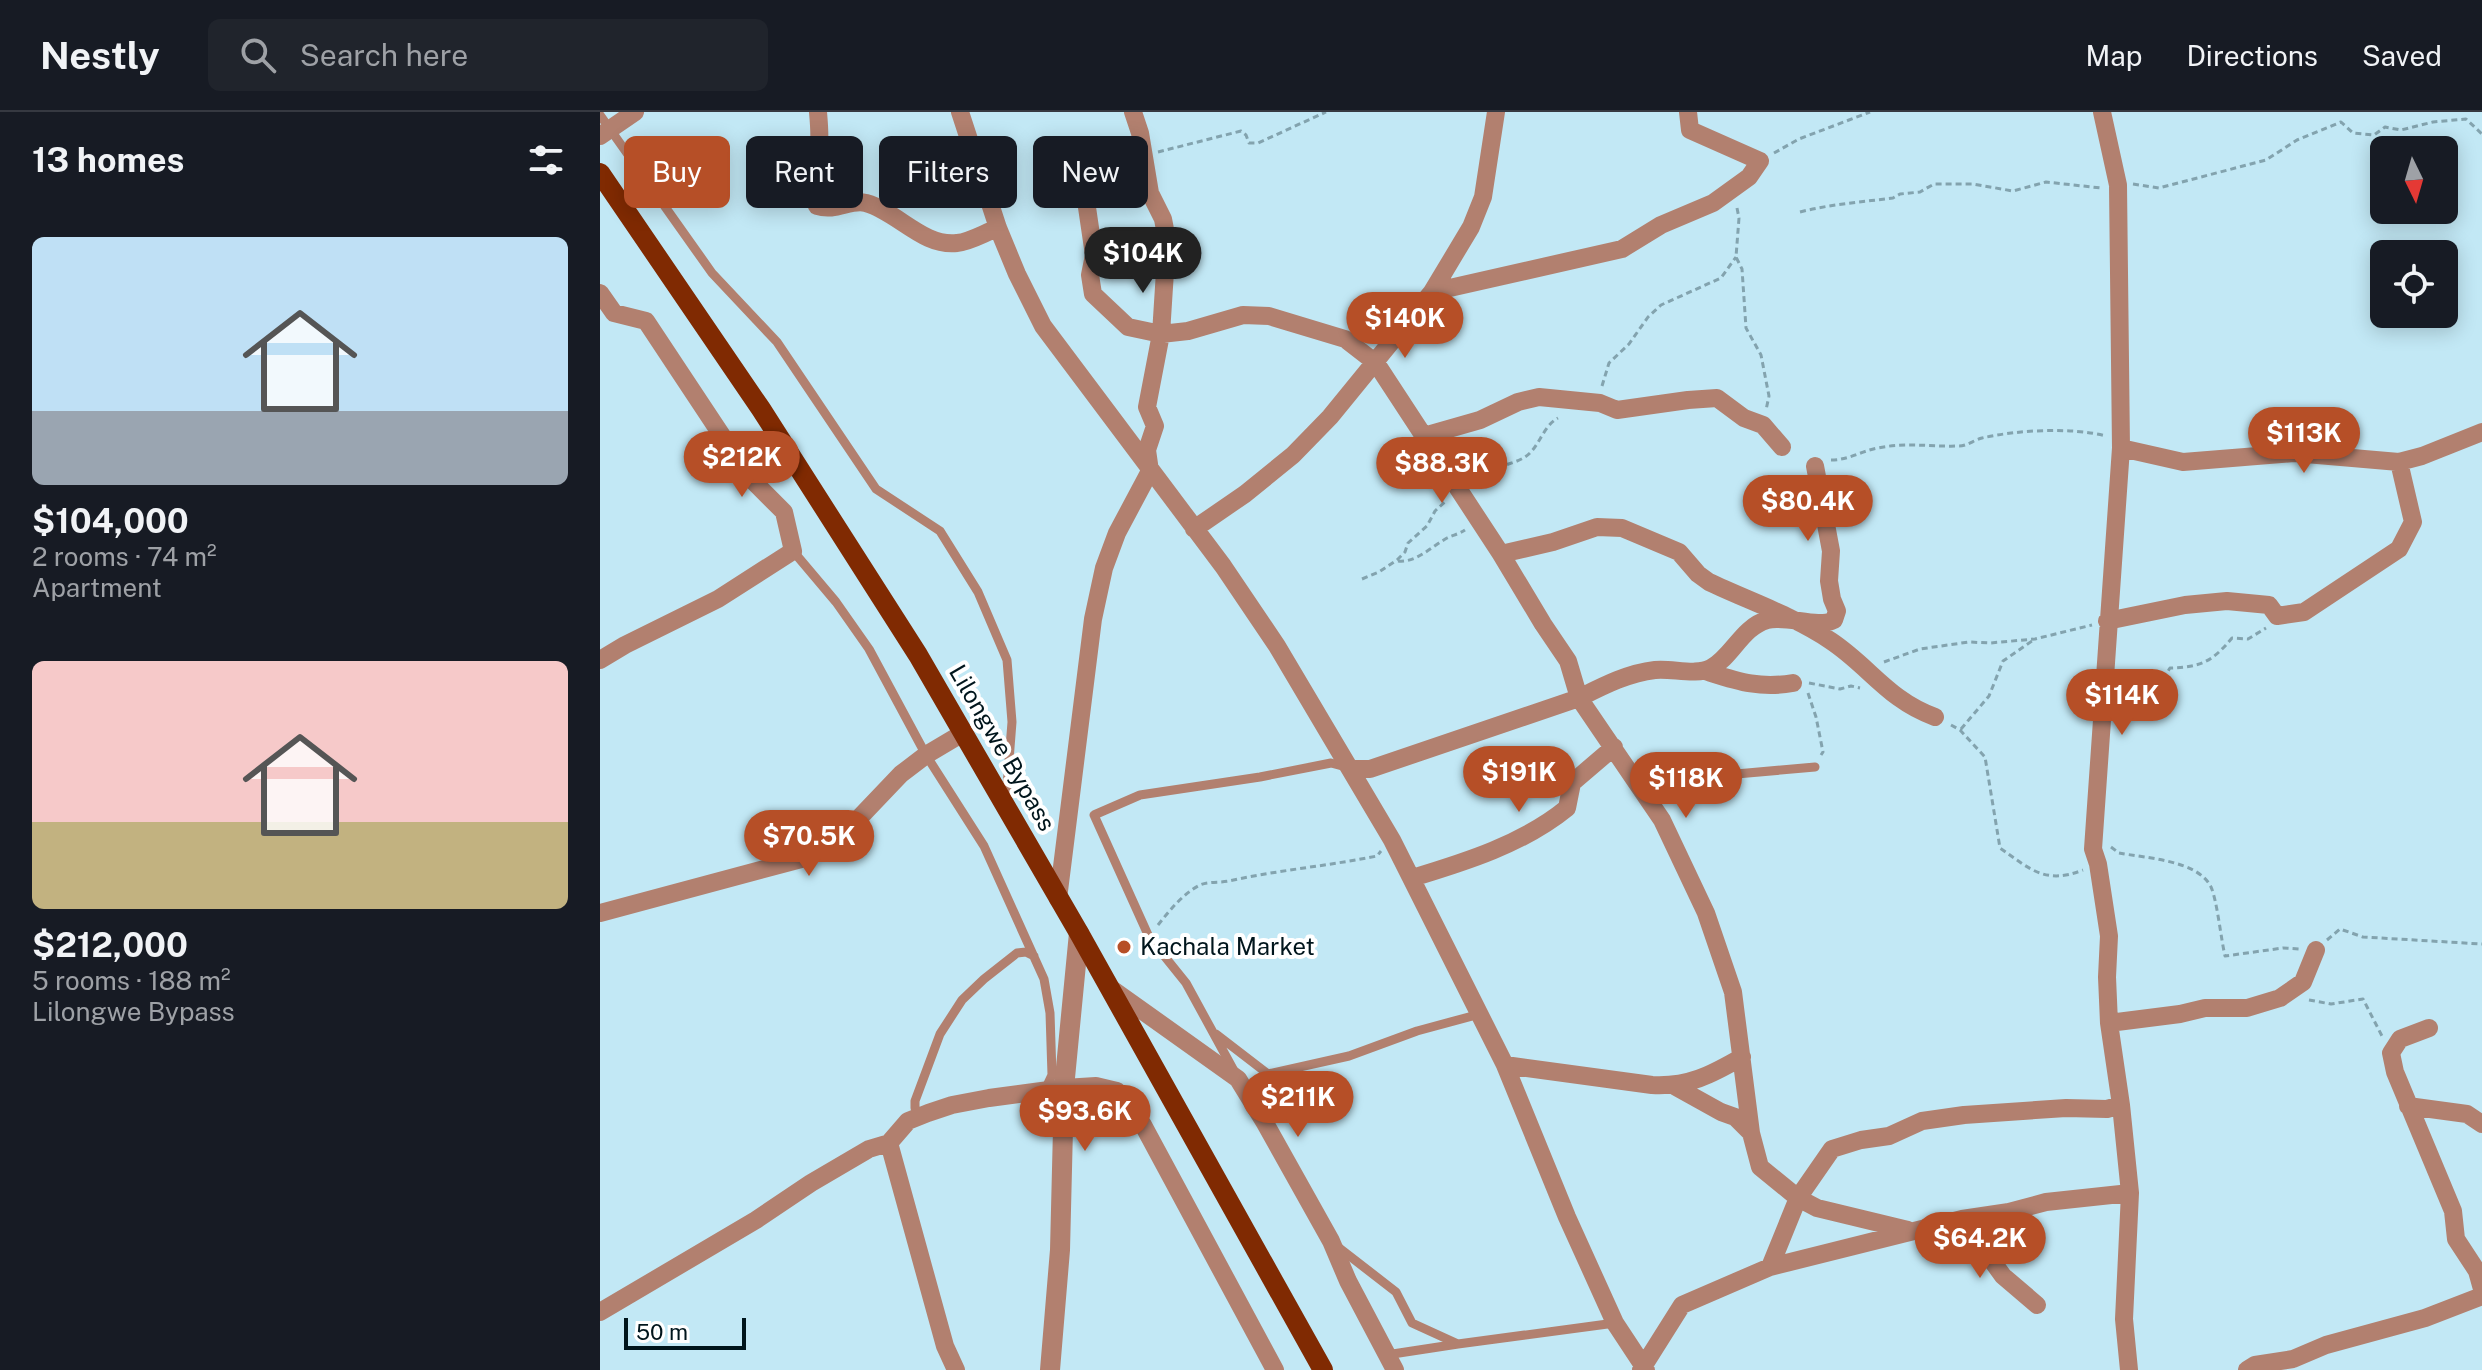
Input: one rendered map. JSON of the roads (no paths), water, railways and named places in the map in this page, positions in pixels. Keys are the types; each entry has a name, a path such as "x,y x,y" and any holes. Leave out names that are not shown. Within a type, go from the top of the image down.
{"main road":[{"name":"Lilongwe Bypass","path":"600,173 761,409 878,591 1079,933 1323,1370"}],"street":[{"path":"603,126 635,112"},
{"path":"818,112 819,144 812,183 817,206 827,209 864,202 901,219 926,238 956,243 998,228"},
{"path":"960,112 998,228 1043,326 1223,566 1277,646 1392,840 1505,1065 1567,1217 1615,1323 1644,1369 1682,1305 1770,1267 1962,1219 2009,1212 2046,1202 2130,1193"},
{"path":"1058,899 1093,619 1101,581 1117,533 1150,471 1147,450 1155,426 1147,407 1161,334 1167,240 1163,219 1150,193 1140,133 1133,112"},
{"path":"1194,529 1245,494 1293,455 1330,417 1432,292 1471,227 1483,197 1496,112"},
{"path":"1432,292 1622,249 1661,225 1713,203 1749,177 1760,161 1690,130 1688,112"},
{"path":"2102,112 2118,185 2121,444 2093,849 2109,936 2109,1023 2130,1193 2124,1319 2129,1370"},
{"path":"1087,208 1094,255 1090,275 1093,294 1128,327 1161,334 1188,331 1243,315 1269,316 1345,339 1376,363 1568,661 1579,698 1662,820 1706,913 1733,992 1751,1133 1760,1167 1798,1198 1817,1208 1914,1231"},
{"path":"600,293 607,312 646,321 750,478 784,512 793,551 718,599 600,660"},
{"path":"1424,436 1480,420 1518,402 1539,397 1600,403 1617,410 1717,398 1744,418 1763,425 1782,447"},
{"path":"2121,444 2183,462 2294,453 2399,462 2482,432"},
{"path":"2107,621 2185,605 2227,601 2269,605 2277,616 2304,612 2399,549 2413,522 2399,462"},
{"path":"1705,671 1715,666 1754,626 1768,620 1792,619 1828,624 1834,620 1837,611 1829,581 1831,551 1815,466"},
{"path":"1501,554 1553,542 1597,527 1622,528 1679,552 1709,582 1792,619 1832,641 1883,687 1918,711 1935,717"},
{"path":"1352,769 1370,769 1579,698 1645,671 1705,671 1745,684 1772,687 1793,683"},
{"path":"600,913 805,858 840,838 901,774 963,733"},
{"path":"1412,878 1461,863 1551,821 1567,808 1572,783 1614,747"},
{"path":"1050,1370 1060,1250 1055,1089 1079,933"},
{"path":"2109,1023 2205,1008 2247,1008 2280,998 2303,982 2316,950"},
{"path":"1109,987 1238,1079 1331,1241 1390,1362"},
{"path":"2429,1028 2400,1039 2391,1053 2408,1106 2453,1211 2456,1239 2477,1271 2482,1289"},
{"path":"1676,1087 1715,1073 1742,1057"},
{"path":"1505,1065 1676,1087 1735,1117 1751,1133"},
{"path":"600,1312 869,1149 889,1143 908,1121 964,1103 1096,1086 1117,1091 1143,1125 1275,1370"},
{"path":"1770,1267 1798,1198 1832,1149 1889,1136 1922,1121 2066,1108 2107,1109 2121,1105"},
{"path":"2408,1106 2467,1114 2482,1124"},
{"path":"889,1143 945,1346 956,1370"},
{"path":"1962,1219 2003,1276 2037,1305"},
{"path":"2247,1370 2255,1365 2293,1359 2326,1345 2425,1318 2482,1296"}],"lane":[{"path":"603,126 712,273 777,342 876,489 940,531 978,592 1007,660 1012,722 1005,805"},
{"path":"793,551 836,602 869,649 926,755 984,846 1044,979 1050,1013 1055,1089"},
{"path":"1238,1079 1186,983 1149,937 1094,815 1140,795 1331,763 1352,769"},
{"path":"1647,796 1725,775 1815,767"},
{"path":"928,1113 919,1113 915,1101 940,1034 962,1000 1017,953 1026,952 1036,958"},
{"path":"1265,1123 1260,1089 1268,1074 1349,1056 1417,1031 1480,1014"},
{"path":"1213,1032 1268,1074"},
{"path":"1331,1241 1396,1292 1412,1323 1458,1344"},
{"path":"1390,1362 1458,1344 1615,1323"}],"place":[{"name":"Kachala Market","path":"1124,947"}]}
